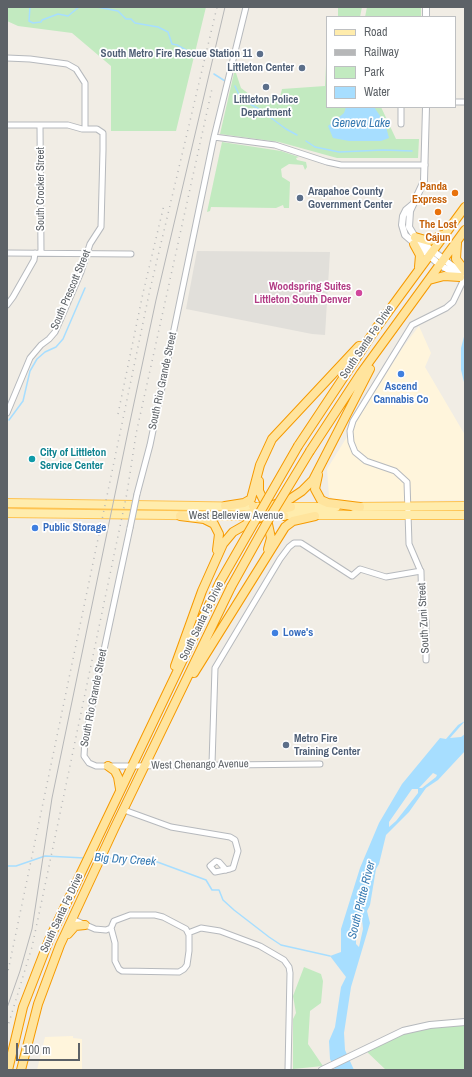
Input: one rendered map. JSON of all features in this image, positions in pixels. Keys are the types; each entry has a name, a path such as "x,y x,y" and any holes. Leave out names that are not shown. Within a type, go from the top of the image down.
{"highway":[{"name":"South Santa Fe Drive","path":"8,1070 18,1024 32,981 49,940 88,855 220,582 298,446 418,269 465,207"},
{"name":"South Santa Fe Drive","path":"21,1070 38,1004 60,945 144,766 232,587 270,517 310,451 394,326 465,230"},
{"path":"418,269 420,255 414,241 432,240 448,231"},
{"path":"429,280 444,276 464,276 456,259 458,241"},
{"path":"225,506 244,503 251,499 262,458 269,444 278,432 356,349 402,292"},
{"path":"160,706 215,559 223,544 233,532 258,511 271,509 290,499 302,491 313,480 325,459 354,397 394,326"},
{"path":"278,432 267,451 259,480 261,495 271,509 284,516"},
{"path":"325,459 316,484 316,492 320,499 328,503 360,507"},
{"path":"258,511 268,524 271,538 270,545 260,566"},
{"path":"180,516 207,520 215,526 219,538 215,559"},
{"path":"169,717 260,566 287,525 293,521 315,516"},
{"path":"108,766 115,771 118,777 120,789"},
{"path":"81,901 78,916 85,925"},
{"path":"60,945 72,929 77,926 85,925"}],"main road":[{"name":"West Belleview Avenue","path":"7,503 225,506 284,516 465,515"},
{"name":"West Belleview Avenue","path":"7,513 242,516 258,511 291,507 465,506"}],"street":[{"name":"South Rio Grande Street","path":"84,756 85,739 137,494 150,445 214,137 246,7"},
{"path":"7,58 26,58 67,64 76,69 84,83 85,129 68,125 7,125"},
{"path":"400,108 401,124"},
{"path":"426,108 425,165 423,184 412,205 408,222 414,241 430,254 464,276"},
{"name":"South Crocker Street","path":"7,305 38,253 40,125"},
{"name":"South Prescott Street","path":"7,413 30,358 55,332 81,272 90,244 101,227 103,133 97,129 85,129"},
{"path":"214,137 274,145 341,165 425,165"},
{"path":"7,253 131,254"},
{"name":"South Zuni Street","path":"426,660 426,621 422,611 420,571 409,544 407,482 395,471 366,461 355,452 351,442 350,431 352,420 412,324 446,308 453,302 464,276"},
{"path":"212,764 215,668 280,559 289,547 294,543 301,543 352,576 360,569 386,577 420,571"},
{"name":"West Chenango Avenue","path":"84,756 89,763 108,766 320,764"},
{"path":"124,810 171,827 230,837 235,840 238,851 236,863 233,868 226,870"},
{"path":"156,915 184,927 188,933 189,955 184,970 175,972 126,972 119,969 111,928 114,921 124,916 156,915"},
{"path":"72,919 102,930 111,928"},
{"path":"188,933 201,928 220,931 260,946 284,960 290,973 288,1070"},
{"path":"324,1069 403,1032 430,1025 465,1022"}],"shaded area":[{"path":"197,251 330,252 325,335 312,334 186,309"},
{"path":"419,326 431,353 425,367 465,435 465,500 338,502 329,496 327,469 403,347"},
{"path":"73,1036 73,1038 82,1039 82,1070 37,1070 45,1037"}],"green space":[{"path":"7,7 206,7 176,131 111,131 111,66 72,33 18,26 7,21"},
{"path":"338,7 362,7 360,16 338,16"},
{"path":"367,7 421,7 421,16 365,16"},
{"path":"326,65 326,108 381,108 396,139 419,139 418,158 337,158 279,142 220,134 234,73 236,73 241,88 257,100 260,97 280,97 282,89 325,86"},
{"path":"222,142 281,151 299,157 296,158 297,160 306,162 307,167 305,170 303,165 289,164 281,169 282,177 290,182 289,208 284,208 283,205 276,208 211,207 210,211 207,212"},
{"path":"304,967 321,974 323,981 321,1003 310,1011 308,1044 323,1066 293,1069 293,1019 296,1013 293,996"},
{"path":"465,1022 465,1070 386,1070 365,1050 403,1031"}],"water":[{"name":"Geneva Lake","path":"346,108 375,108 385,123 389,138 381,141 349,141 333,138 328,126 344,113"},
{"path":"465,333 465,386 461,370 461,348"},
{"name":"South Platte River","path":"465,721 450,738 461,737 465,734 465,751 438,780 426,788 409,812 386,835 379,864 376,869 370,905 367,911 370,923 351,987 344,1033 345,1050 354,1070 335,1070 330,1059 329,1041 335,1027 341,987 346,977 330,956 341,952 341,929 360,868 379,823 402,784 440,738 446,739 458,725","holes":["433,773 437,775 436,777 422,788 419,788","412,789 418,789 418,793 396,821 389,827 389,822","362,919 363,929 359,947 356,944 356,927 359,920"]}],"waterway":[{"path":"30,7 29,21 33,23 41,22 42,20 58,14 68,16 79,7"},
{"path":"97,7 118,11 126,19 131,19 135,23 158,27 168,32 172,44 177,45 195,55"},
{"path":"214,74 225,81"},
{"path":"235,86 241,99 259,109 286,129 297,135"},
{"path":"306,141 315,147 339,152 383,150 412,151"},
{"path":"9,420 23,401 30,371 37,359 45,352 56,347 63,339 85,288"},
{"name":"Big Dry Creek","path":"7,866 16,866 45,856 85,858"},
{"name":"Big Dry Creek","path":"103,858 152,860 206,880 212,890 219,890 223,900 234,910 281,945 330,956"}],"tram line":[{"path":"7,1008 20,971 32,929 52,798 131,417 156,300 225,7"}],"railway":[{"path":"7,976 149,294 217,7"},
{"path":"7,1029 32,947 127,493 136,434 212,89"},
{"path":"118,414 143,293 164,205"}],"place":[{"name":"South Metro Fire Rescue Station 11","path":"260,54"},
{"name":"Littleton Center","path":"302,68"},
{"name":"Littleton Police Department","path":"266,87"},
{"name":"Panda Express","path":"455,193"},
{"name":"Arapahoe County Government Center","path":"300,198"},
{"name":"The Lost Cajun","path":"438,212"},
{"name":"Woodspring Suites Littleton South Denver","path":"359,293"},
{"name":"Ascend Cannabis Co","path":"401,374"},
{"name":"City of Littleton Service Center","path":"32,459"},
{"name":"Public Storage","path":"35,528"},
{"name":"Lowe's","path":"275,633"},
{"name":"Metro Fire Training Center","path":"286,745"}]}
